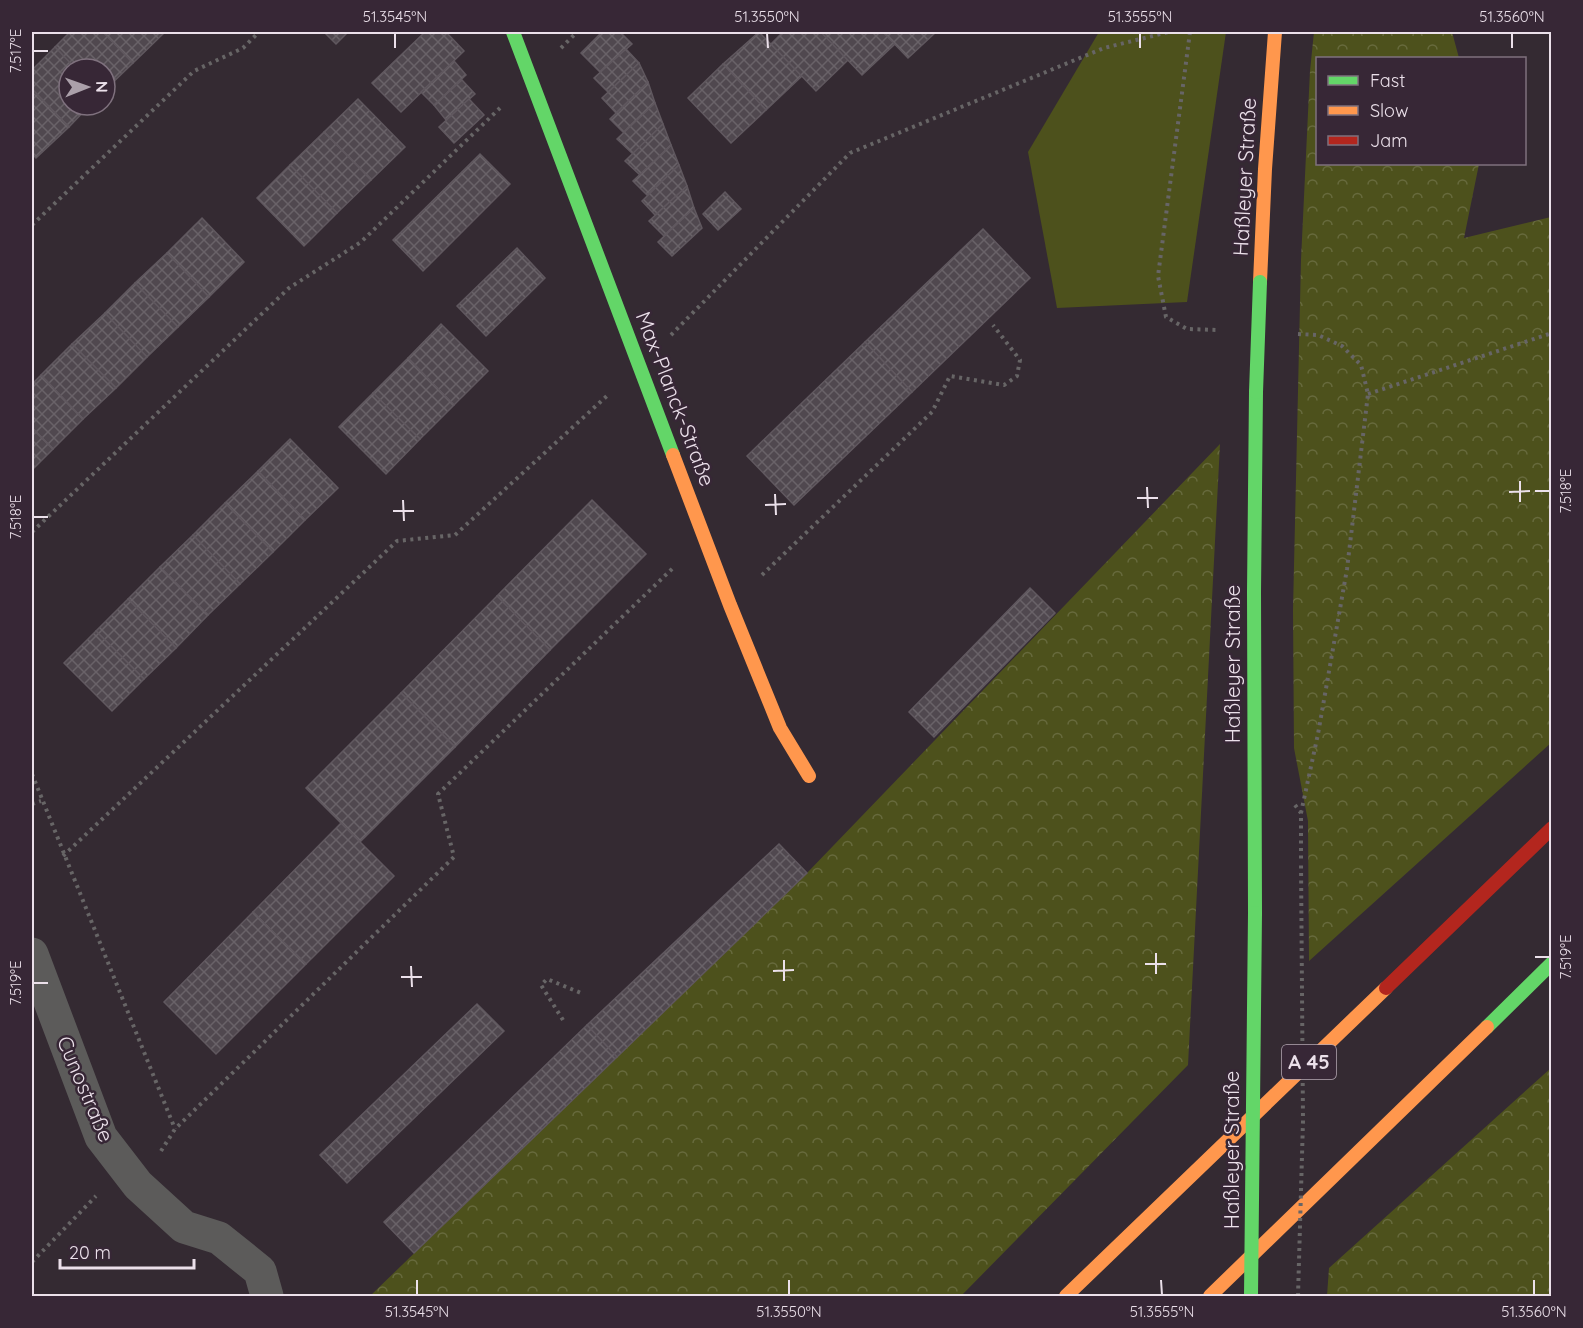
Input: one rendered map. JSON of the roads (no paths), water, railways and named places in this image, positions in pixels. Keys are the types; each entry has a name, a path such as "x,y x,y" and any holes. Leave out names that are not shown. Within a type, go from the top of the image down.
{"main road":[{"name":"Max-Planck-Straße","path":"513,32 730,605 780,729 809,776"},
{"name":"Haßleyer Straße","path":"1251,1296 1255,913 1256,392 1265,169 1275,32"},
{"name":"A 45","path":"1066,1296 1551,828"},
{"path":"1210,1296 1551,963"}],"street":[{"name":"Cunostraße","path":"32,954 101,1137 131,1177 184,1227 219,1238 260,1271 267,1296"}]}
